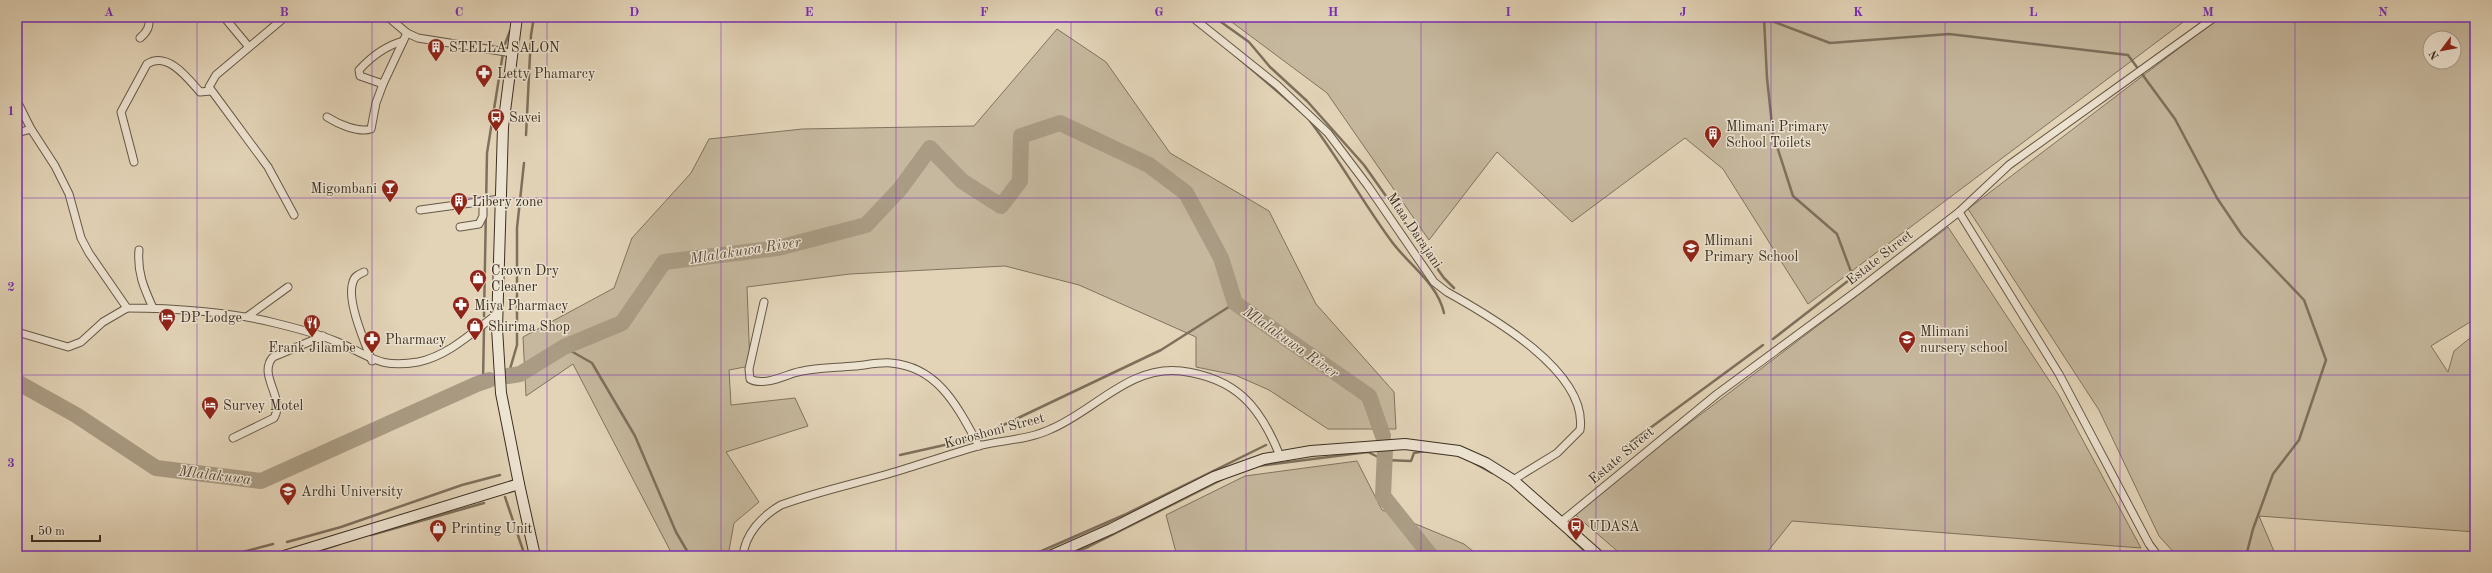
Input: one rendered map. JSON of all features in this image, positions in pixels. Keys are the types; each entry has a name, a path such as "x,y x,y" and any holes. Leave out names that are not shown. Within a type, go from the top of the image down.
{"street":[{"path":"140,38 146,33 150,24 149,17"},
{"path":"224,17 249,47"},
{"path":"285,17 211,80 211,91 268,167 294,215"},
{"path":"388,17 407,33 418,38 512,53"},
{"path":"517,17 503,127 497,314 498,356 500,387 518,484 535,556"},
{"name":"Mtaa Darajani","path":"1192,17 1277,85 1328,133 1368,186 1434,282 1447,292 1533,346 1556,369 1580,412 1580,430 1557,453 1513,480"},
{"name":"Estate Street","path":"1561,522 1717,394 1858,290 1959,212 2009,165 2215,17"},
{"path":"327,117 342,125 366,131 371,129 376,103 382,84 407,33"},
{"path":"382,84 360,76 359,70 390,44 403,41"},
{"path":"134,162 122,112 147,64 154,60 165,60 178,69 200,92 211,91"},
{"path":"17,101 31,129 55,166 69,194 81,238 89,254 128,308"},
{"path":"17,134 31,129"},
{"path":"420,210 483,200 500,199"},
{"path":"460,227 479,224 483,200"},
{"path":"1959,212 2060,374 2145,536 2158,556"},
{"path":"139,250 137,268 141,282 153,308"},
{"path":"364,272 357,275 352,282 358,327 372,360"},
{"path":"248,316 288,287"},
{"path":"764,302 749,369 750,379 759,382 808,369 890,362 914,367 932,376 946,391 979,446"},
{"path":"17,332 68,347 82,342 103,322 128,308 153,308 248,316 323,336 372,360 388,364 429,360 456,344 497,314"},
{"path":"233,438 274,418 278,412 278,403 267,369 268,363 274,357 323,336"},
{"name":"Koroshoni Street","path":"743,556 744,545 756,526 770,512 781,505 979,446 1021,438 1050,430 1137,377 1156,372 1180,371 1217,380 1242,395 1258,412 1280,456"},
{"path":"1050,556 1110,529 1214,477 1244,465 1280,456 1365,446 1405,444 1458,451 1486,463 1513,480 1599,556"},
{"path":"284,556 518,484"}],"shaded area":[{"path":"1225,17 2190,17 1808,304 1723,169 1685,138 1572,222 1497,152 1429,240 1327,93"},
{"path":"2220,17 2475,17 2475,319 2431,346 2448,372 2454,351 2475,334 2475,532 2259,516 2276,556 2177,556 2159,536 2099,410 1968,209"},
{"path":"1057,29 1106,62 1170,153 1269,211 1316,304 1394,392 1396,429 1328,429 1269,390 1235,375 1196,367 1196,337 1079,285 1005,266 850,274 747,287 750,366 729,370 731,405 795,398 808,426 726,452 759,502 734,523 728,556 673,556 573,364 526,396 523,337 614,288 632,238 691,173 709,139 802,129 974,126"},
{"path":"1948,227 2058,394 2141,548 1792,521 1764,556 1623,556 1572,512"},
{"path":"1357,461 1382,510 1464,544 1479,556 1177,556 1166,515 1245,476"}],"waterway":[{"path":"526,135 531,35 534,17"},
{"path":"1214,17 1249,42 1270,67 1307,101 1364,165 1444,278 1454,288"},
{"path":"1764,18 1830,43 1949,34 2128,55 2175,119 2217,198 2242,235 2304,300 2326,360 2299,440 2273,474 2253,529 2246,556"},
{"path":"1764,18 1767,78 1773,134 1793,196 1837,234 1853,277 1773,339"},
{"path":"505,44 510,31"},
{"path":"484,316 487,153 503,53"},
{"path":"1235,55 1307,117"},
{"path":"1310,121 1392,242 1429,284 1440,302 1444,313"},
{"name":"Mlalakuwa River","path":"508,376 520,374 564,347 622,323 664,262 778,248 866,225 900,189 930,148 962,181 1001,206 1020,181 1021,136 1060,123 1149,165 1186,193 1221,258 1235,303 1369,396 1383,436"},
{"path":"508,376 517,345 517,228 524,163"},
{"path":"995,429 1161,350 1235,303"},
{"path":"483,382 484,328"},
{"path":"1627,445 1763,345"},
{"path":"564,347 592,363 635,436 676,532 690,556"},
{"name":"Mlalakuwa","path":"17,382 76,415 156,468 261,481 477,384 489,380"},
{"path":"1383,436 1384,444"},
{"path":"900,455 967,440"},
{"path":"1030,556 1124,515 1266,445"},
{"name":"Mlalakuwa","path":"1385,450 1383,496 1431,556"},
{"path":"1258,466 1368,452 1384,460 1411,461 1414,453 1425,451"},
{"path":"1474,463 1492,473"},
{"path":"287,542 341,527 462,485 500,475"},
{"path":"1064,556 1088,547 1223,479"},
{"path":"505,497 525,556"},
{"path":"371,535 484,503"},
{"path":"1568,535 1590,556"},
{"path":"227,556 273,544"},
{"path":"321,550 339,544"}],"place":[{"name":"STELLA SALON","path":"436,62"},
{"name":"Letty Phamarcy","path":"484,88"},
{"name":"Savei","path":"496,132"},
{"name":"Mlimani Primary School Toilets","path":"1713,149"},
{"name":"Migombani","path":"390,203"},
{"name":"Libery zone","path":"459,216"},
{"name":"Mlimani Primary School","path":"1691,263"},
{"name":"Crown Dry Cleaner","path":"478,293"},
{"name":"Miya Pharmacy","path":"461,320"},
{"name":"DP Lodge","path":"167,332"},
{"name":"Frank Jilambe","path":"312,338"},
{"name":"Shirima Shop","path":"475,341"},
{"name":"Pharmacy","path":"372,354"},
{"name":"Mlimani nursery school","path":"1907,354"},
{"name":"Survey Motel","path":"210,420"},
{"name":"Ardhi University","path":"288,506"},
{"name":"UDASA","path":"1576,541"},
{"name":"Printing Unit","path":"438,543"}]}
